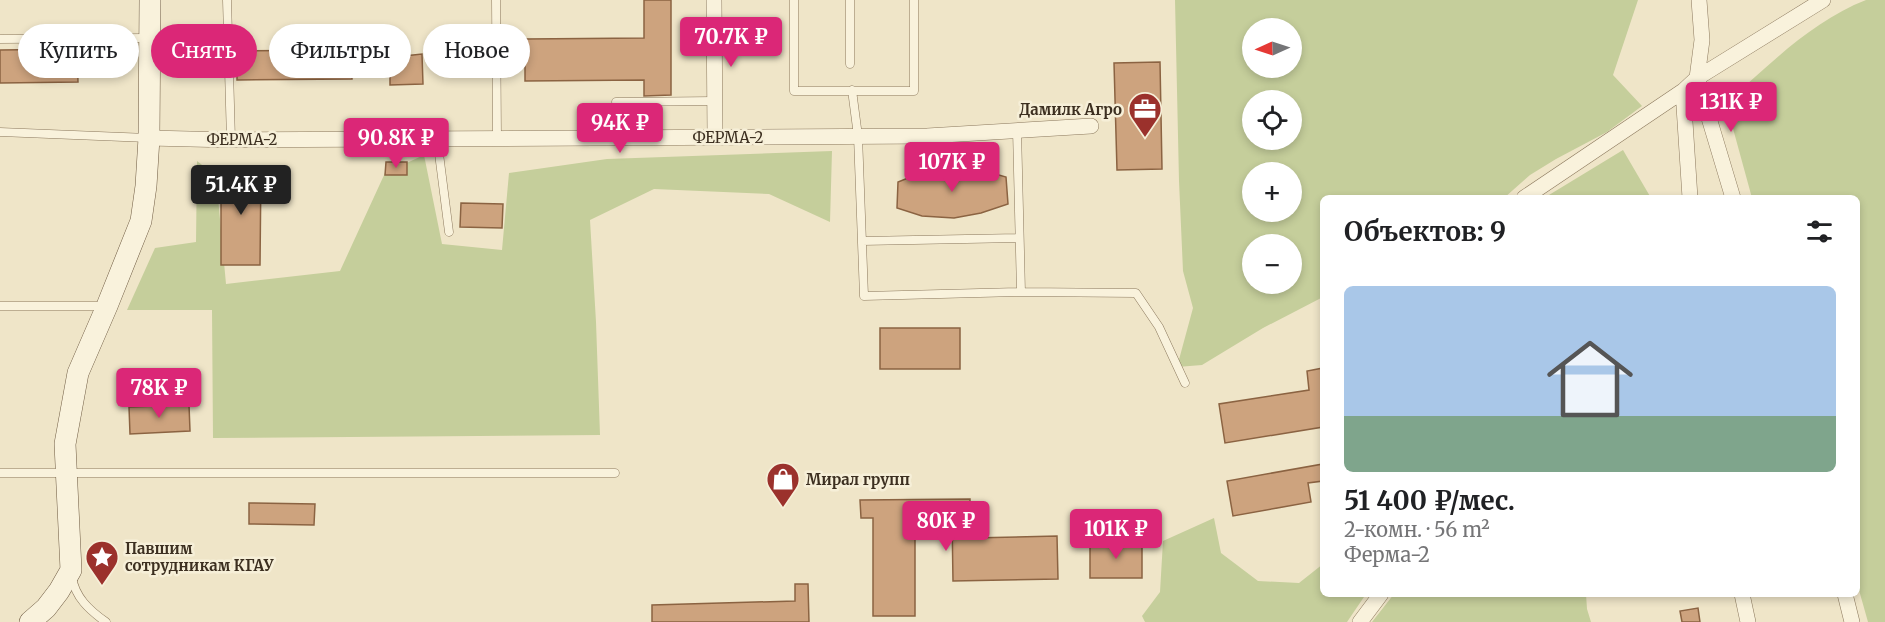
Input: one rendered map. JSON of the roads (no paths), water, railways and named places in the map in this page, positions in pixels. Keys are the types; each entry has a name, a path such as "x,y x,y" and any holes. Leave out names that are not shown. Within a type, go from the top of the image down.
{"street":[{"path":"30,622 46,608 71,570 65,444 78,373 141,221 149,138 150,0"},
{"path":"714,0 715,137"},
{"path":"1699,0 1702,40 1697,78 1732,195"},
{"path":"1528,195 1683,92 1697,78 1823,0"},
{"path":"1683,92 1690,195"},
{"name":"ФЕРМА-2","path":"149,138 231,140 927,136 1090,126"},
{"path":"1360,622 1379,597"},
{"path":"1743,597 1748,622"},
{"path":"1846,597 1852,622"}],"lane":[{"path":"227,0 231,140"},
{"path":"496,0 497,138"},
{"path":"794,0 794,91 914,91 915,0"},
{"path":"850,0 850,64"},
{"path":"0,39 149,38"},
{"path":"852,90 858,136 864,296 1020,292 1136,293 1159,327 1185,383"},
{"path":"616,102 715,101"},
{"path":"1017,130 1020,292"},
{"path":"0,132 149,138"},
{"path":"436,138 449,232"},
{"path":"862,241 1019,238"},
{"path":"0,306 107,306"},
{"path":"0,473 615,473"},
{"path":"71,570 74,587 81,600 93,613 106,622"}],"place":[{"name":"Дамилк Агро","path":"1145,138"},
{"name":"Мирал групп","path":"783,508"},
{"name":"Павшим сотрудникам КГАУ","path":"102,586"}]}
